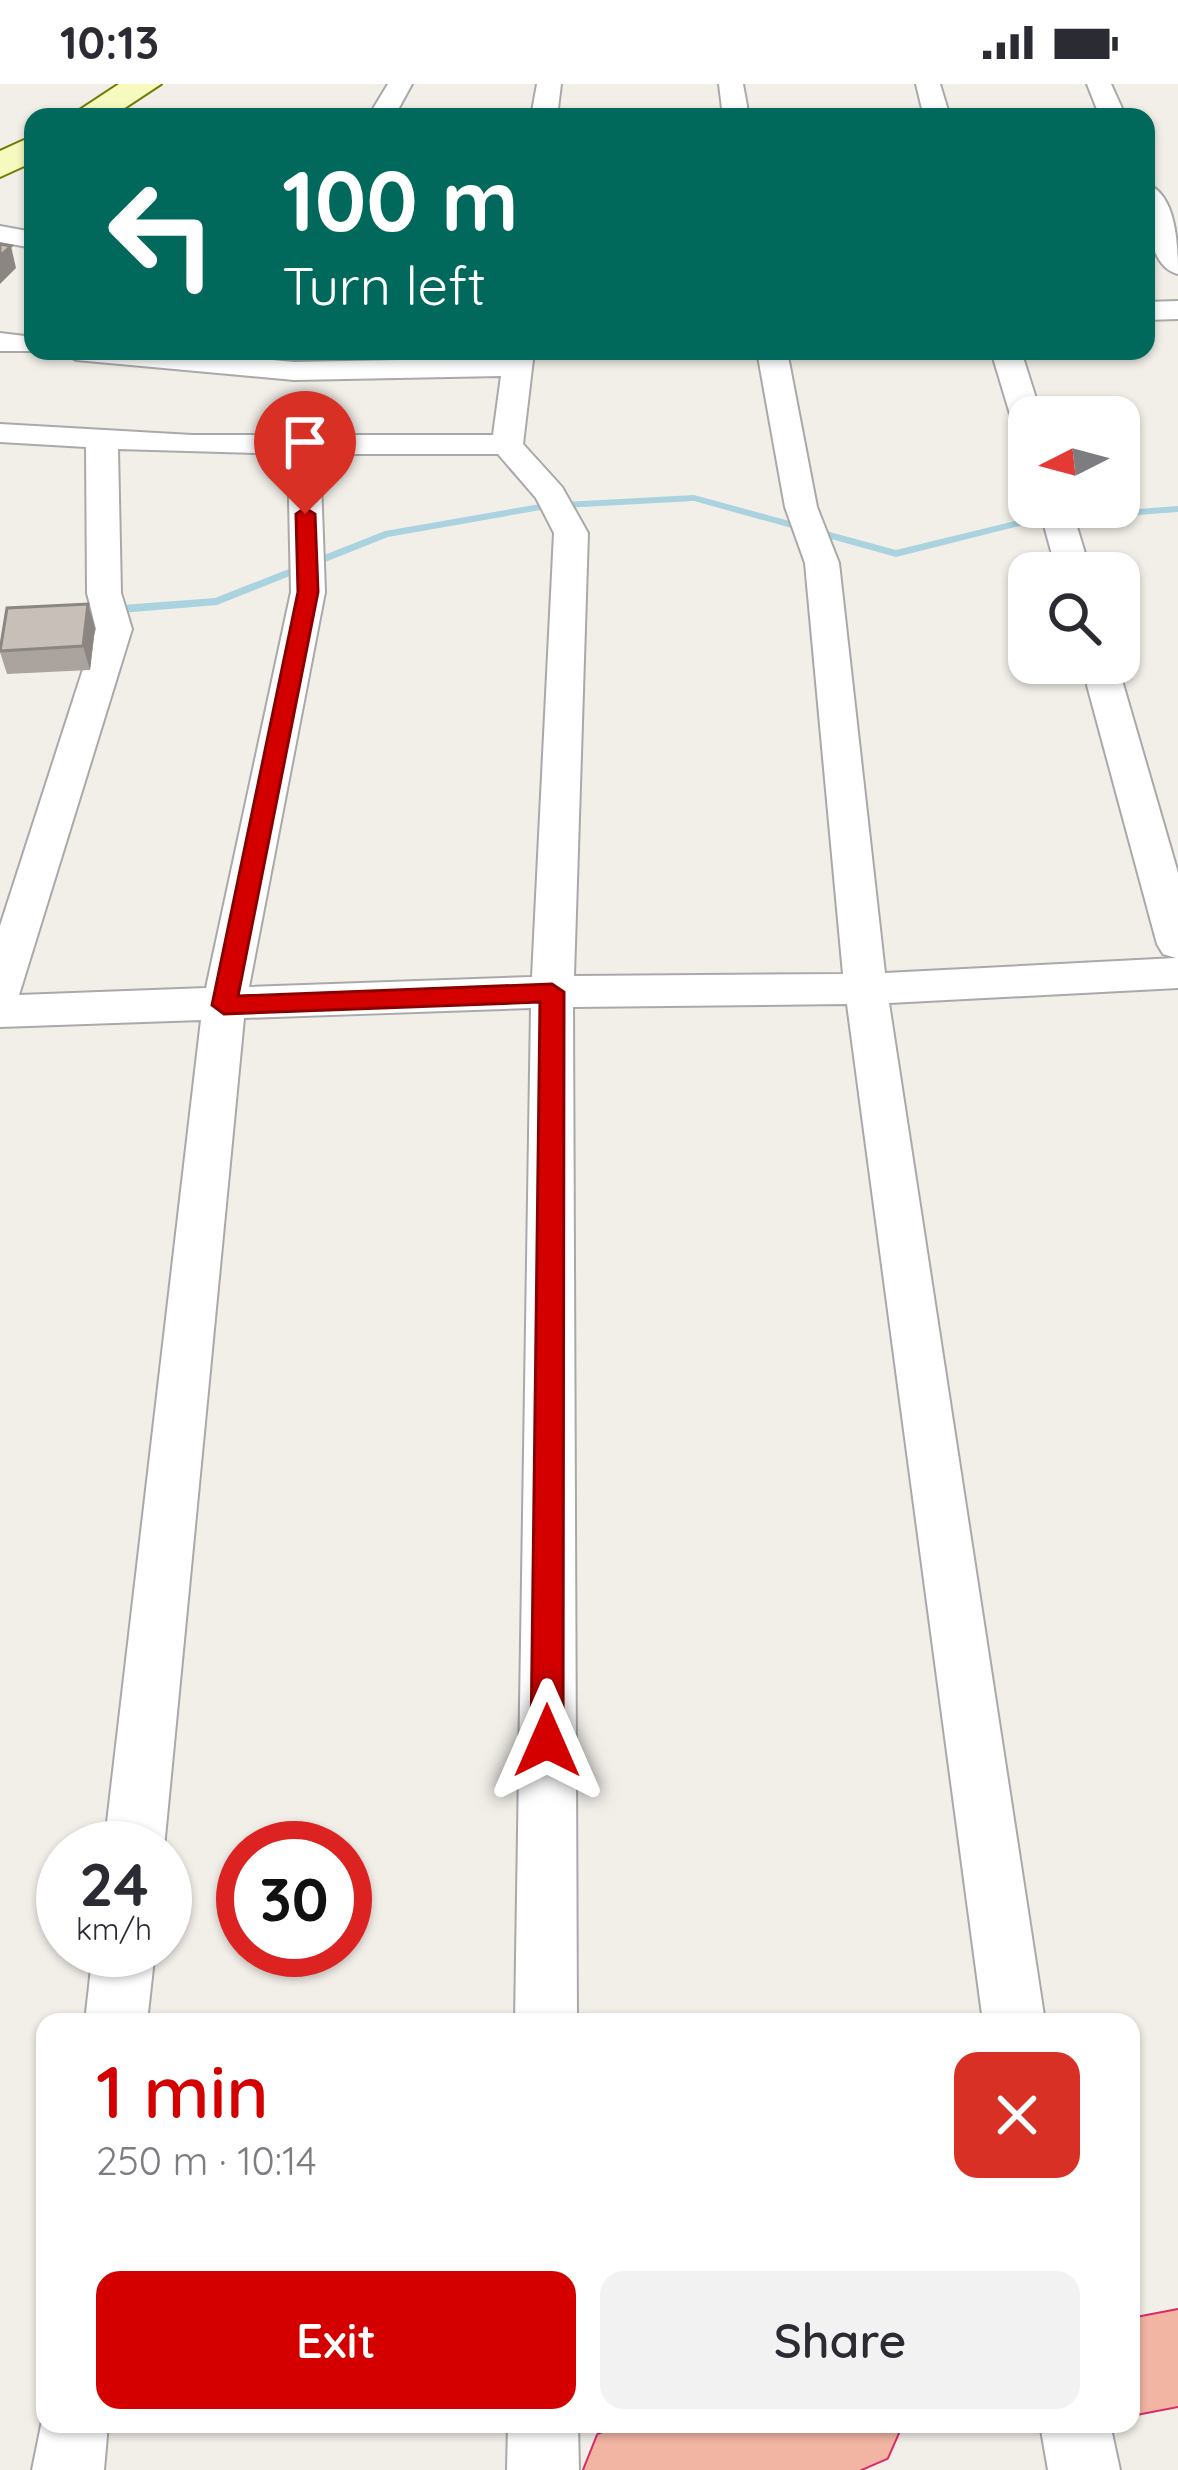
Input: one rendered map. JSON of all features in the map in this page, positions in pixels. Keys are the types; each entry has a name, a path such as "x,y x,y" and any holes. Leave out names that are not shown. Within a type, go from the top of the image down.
{"highway":[{"path":"1140,2365 1178,2358"},
{"path":"633,2470 810,2433"}],"main road":[{"path":"102,108 144,84"}],"street":[{"path":"1155,213 1178,266"},
{"path":"192,444 243,360"},
{"path":"248,360 294,371 499,360"},
{"path":"518,360 507,445 560,513 546,2013"},
{"path":"774,360 801,507 822,563 866,989 1013,2013"},
{"path":"1009,360 1020,396"},
{"path":"0,433 192,444 507,445"},
{"path":"0,991 109,611 102,440"},
{"path":"137,1821 224,1005 307,570 304,445"},
{"path":"1105,684 1178,944"},
{"path":"0,1012 552,992 866,989 1178,974"},
{"path":"117,2013 121,1977"},
{"path":"68,2470 72,2433"},
{"path":"543,2433 543,2470"},
{"path":"1077,2433 1084,2470"}],"building":[{"path":"88,604 83,646 0,651 7,608"}],"waterway":[{"path":"109,610 217,601 385,534 546,506 694,498 896,554 1031,520 1178,509"}],"route":[{"path":"305,514 308,592 224,1005 552,992 547,1741"}]}
